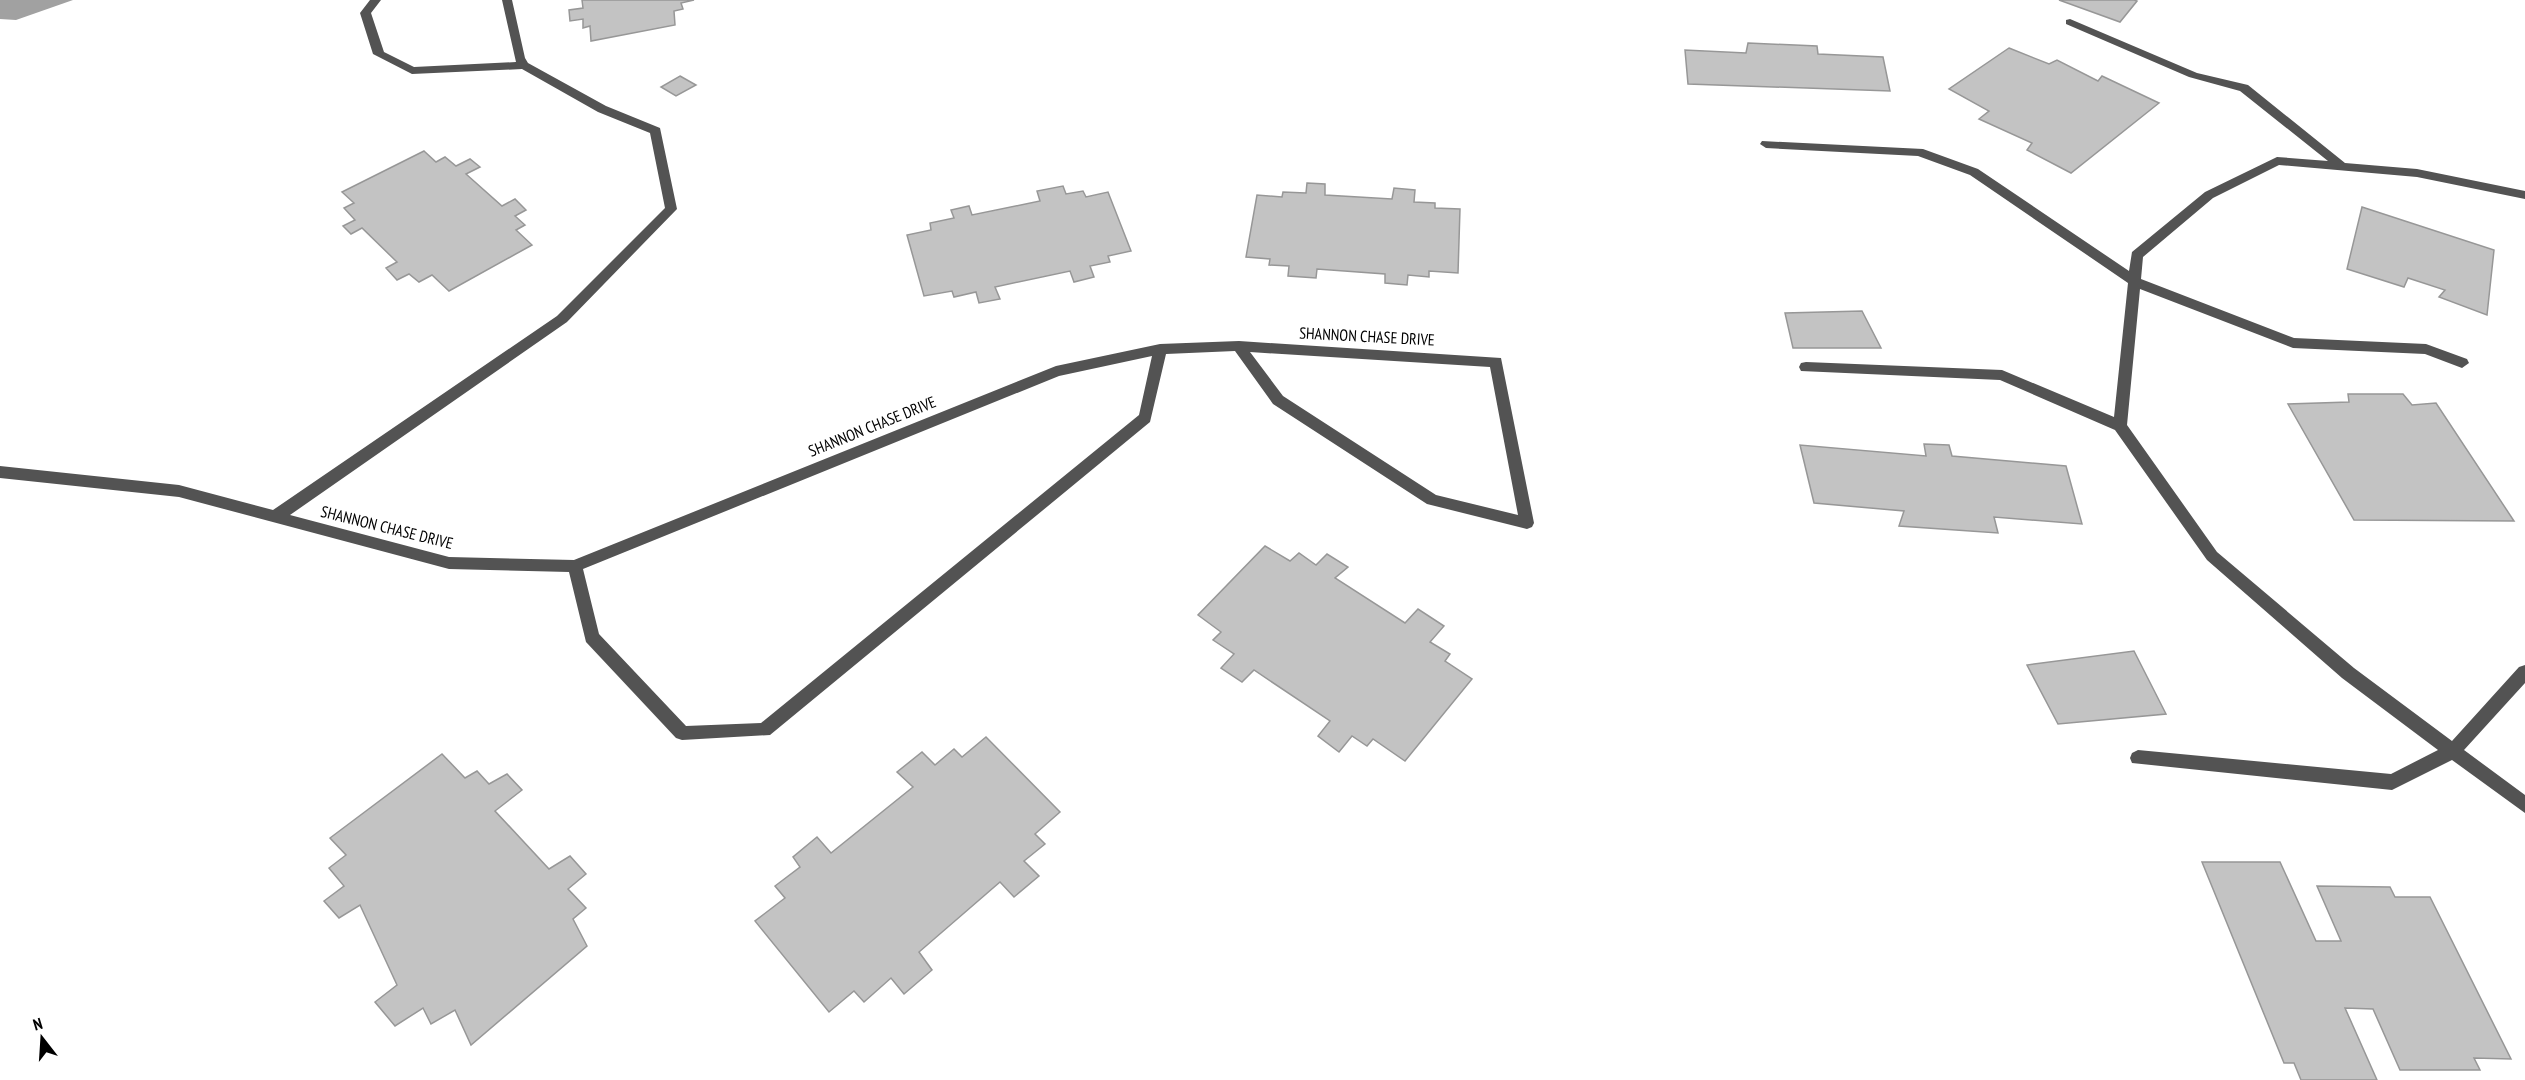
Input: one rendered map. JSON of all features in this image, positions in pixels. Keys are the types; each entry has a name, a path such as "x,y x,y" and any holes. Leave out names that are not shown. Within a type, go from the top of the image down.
{"street":[{"path":"376,0 366,13 379,54 412,71 524,65"},
{"path":"507,0 519,58 524,65"},
{"path":"2070,22 2193,75 2244,88 2342,166"},
{"name":"SHANNON CHASE DRIVE","path":"274,517 562,319 671,209 656,131 602,109 524,65"},
{"path":"1766,144 1919,152 1974,172 2136,282 2293,343 2426,349 2462,363"},
{"path":"2120,426 2137,255 2209,195 2277,161 2417,173 2525,195"},
{"name":"SHANNON CHASE DRIVE","path":"0,472 179,491 449,563 575,566 1056,371 1160,350 1239,346 1496,362 1527,524 1432,500 1278,400 1239,346"},
{"path":"575,566 592,637 682,733 764,730 1145,418 1160,350"},
{"path":"1806,367 2002,375 2120,426 2212,556 2348,673 2525,805"},
{"path":"2138,758 2392,782 2453,751 2525,672"}],"shaded area":[{"path":"0,0 73,0 16,20 0,19"}],"building":[{"path":"582,0 694,0 681,3 683,9 674,11 675,25 591,41 590,26 583,28 583,19 570,21 569,10 583,8"},
{"path":"2059,0 2134,0 2137,1 2120,22"},
{"path":"1748,43 1817,46 1818,54 1883,57 1890,91 1688,84 1685,50 1746,53"},
{"path":"2009,48 2049,64 2057,60 2098,81 2102,76 2159,103 2071,173 2027,150 2032,143 1979,119 1989,111 1949,89"},
{"path":"680,76 696,85 676,96 661,87"},
{"path":"424,151 436,162 445,157 456,166 470,159 480,167 466,174 502,206 515,199 526,210 515,216 525,225 516,230 532,245 449,291 432,275 419,282 409,274 397,280 386,268 397,262 362,228 351,234 343,226 355,220 344,208 354,203 342,192"},
{"path":"1307,183 1325,184 1325,195 1392,199 1394,188 1415,190 1414,202 1435,203 1435,208 1460,209 1458,273 1429,271 1429,277 1408,275 1407,285 1385,283 1385,274 1317,269 1316,278 1288,276 1289,266 1269,265 1270,259 1246,257 1257,195 1282,197 1283,192 1306,193"},
{"path":"1063,186 1066,194 1083,191 1086,197 1108,192 1131,251 1108,256 1110,262 1090,266 1094,277 1074,282 1070,271 995,287 1000,299 979,303 976,292 954,297 952,291 924,296 907,235 931,230 930,223 954,218 951,210 969,206 972,215 1040,201 1037,191"},
{"path":"2362,207 2494,250 2487,315 2439,297 2445,290 2408,278 2404,287 2347,269"},
{"path":"1862,311 1881,348 1793,348 1785,313"},
{"path":"2348,394 2403,394 2412,405 2436,403 2514,521 2354,520 2288,404 2349,402"},
{"path":"1924,444 1949,445 1952,456 2066,466 2082,524 1994,517 1998,533 1899,526 1904,511 1814,503 1800,445 1926,456"},
{"path":"1265,546 1290,561 1299,553 1316,565 1327,554 1348,567 1335,578 1405,623 1418,609 1444,626 1430,642 1450,654 1445,661 1472,679 1405,761 1373,739 1367,746 1352,736 1339,752 1318,736 1330,721 1254,670 1242,682 1221,668 1234,654 1213,640 1221,632 1198,615"},
{"path":"2134,651 2166,714 2058,724 2027,665"},
{"path":"986,737 1060,812 1035,834 1045,844 1024,861 1039,876 1014,897 1000,882 919,952 932,970 904,994 891,978 864,1002 854,991 829,1012 755,921 785,898 775,886 800,867 793,857 817,837 831,853 913,787 897,772 922,752 935,765 954,749 962,757"},
{"path":"442,754 465,778 477,771 489,784 507,774 522,790 495,811 549,869 570,856 586,874 568,889 586,908 573,919 587,946 471,1045 455,1010 431,1024 423,1008 395,1026 375,1002 397,985 360,905 339,918 324,901 344,886 329,868 346,855 330,838"},
{"path":"2202,862 2280,862 2316,941 2341,941 2317,886 2390,887 2395,897 2430,897 2511,1059 2474,1058 2480,1070 2400,1070 2373,1009 2345,1008 2377,1080 2301,1080 2294,1063 2284,1063"}]}
